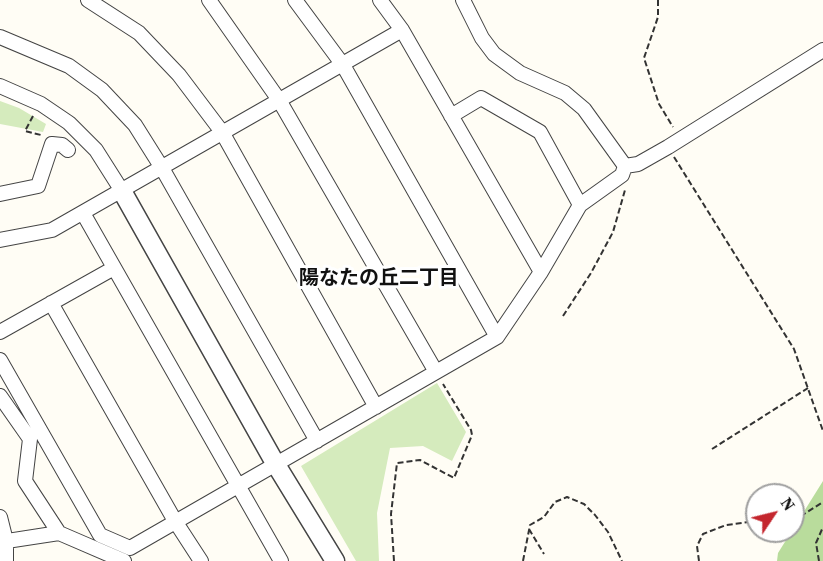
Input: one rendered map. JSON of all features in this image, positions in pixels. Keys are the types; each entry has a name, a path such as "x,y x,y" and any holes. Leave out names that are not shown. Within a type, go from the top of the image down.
{"street":[{"path":"88,0 139,33 179,75 222,132 376,407"},
{"path":"209,0 279,100 440,378"},
{"path":"295,0 343,65 498,337"},
{"path":"380,0 402,30 541,272"},
{"path":"463,0 482,38 494,54 520,73 564,93 584,109 624,171"},
{"path":"0,240 52,230 402,30"},
{"path":"0,37 59,60 102,90 135,125 162,168 317,441"},
{"path":"0,360 100,535 130,548 275,462 376,407 440,378 498,337 541,272 580,205 624,171 668,147 823,50"},
{"path":"0,86 41,104 96,150 122,191 275,462 335,561"},
{"path":"451,116 481,98 540,132 580,205"},
{"path":"0,194 38,186 52,144 62,145 68,150"},
{"path":"83,213 281,561"},
{"path":"0,332 114,268"},
{"path":"51,303 175,521 201,561"},
{"path":"0,396 30,439 26,481 59,533"},
{"path":"0,517 6,561"},
{"path":"3,542 59,533 124,561"}],"path":[{"path":"658,0 658,17 644,58 659,104 681,139"},
{"path":"41,104 25,131 49,137 52,144"},
{"path":"668,147 720,236 785,334 823,431"},
{"path":"563,316 591,273 613,232 626,187 624,171"},
{"path":"394,561 391,514 397,463 420,460 454,477 471,435 471,430 440,378"},
{"path":"712,448 808,388"},
{"path":"523,561 530,525 547,513 555,502 567,497 576,499 595,515 608,532 622,561"},
{"path":"805,513 823,502"},
{"path":"699,561 697,546 703,534 726,525 745,523"},
{"path":"819,561 816,543 823,527"},
{"path":"529,528 544,554"}],"green space":[{"path":"0,101 19,108 46,124 43,132 0,124"},
{"path":"437,383 466,432 452,461 423,446 390,448 377,513 379,561 356,561 301,466"},
{"path":"823,481 823,561 777,561 778,553 784,543 805,543 805,510"}],"district":[{"name":"陽なたの丘二丁目","path":"379,279"}]}
